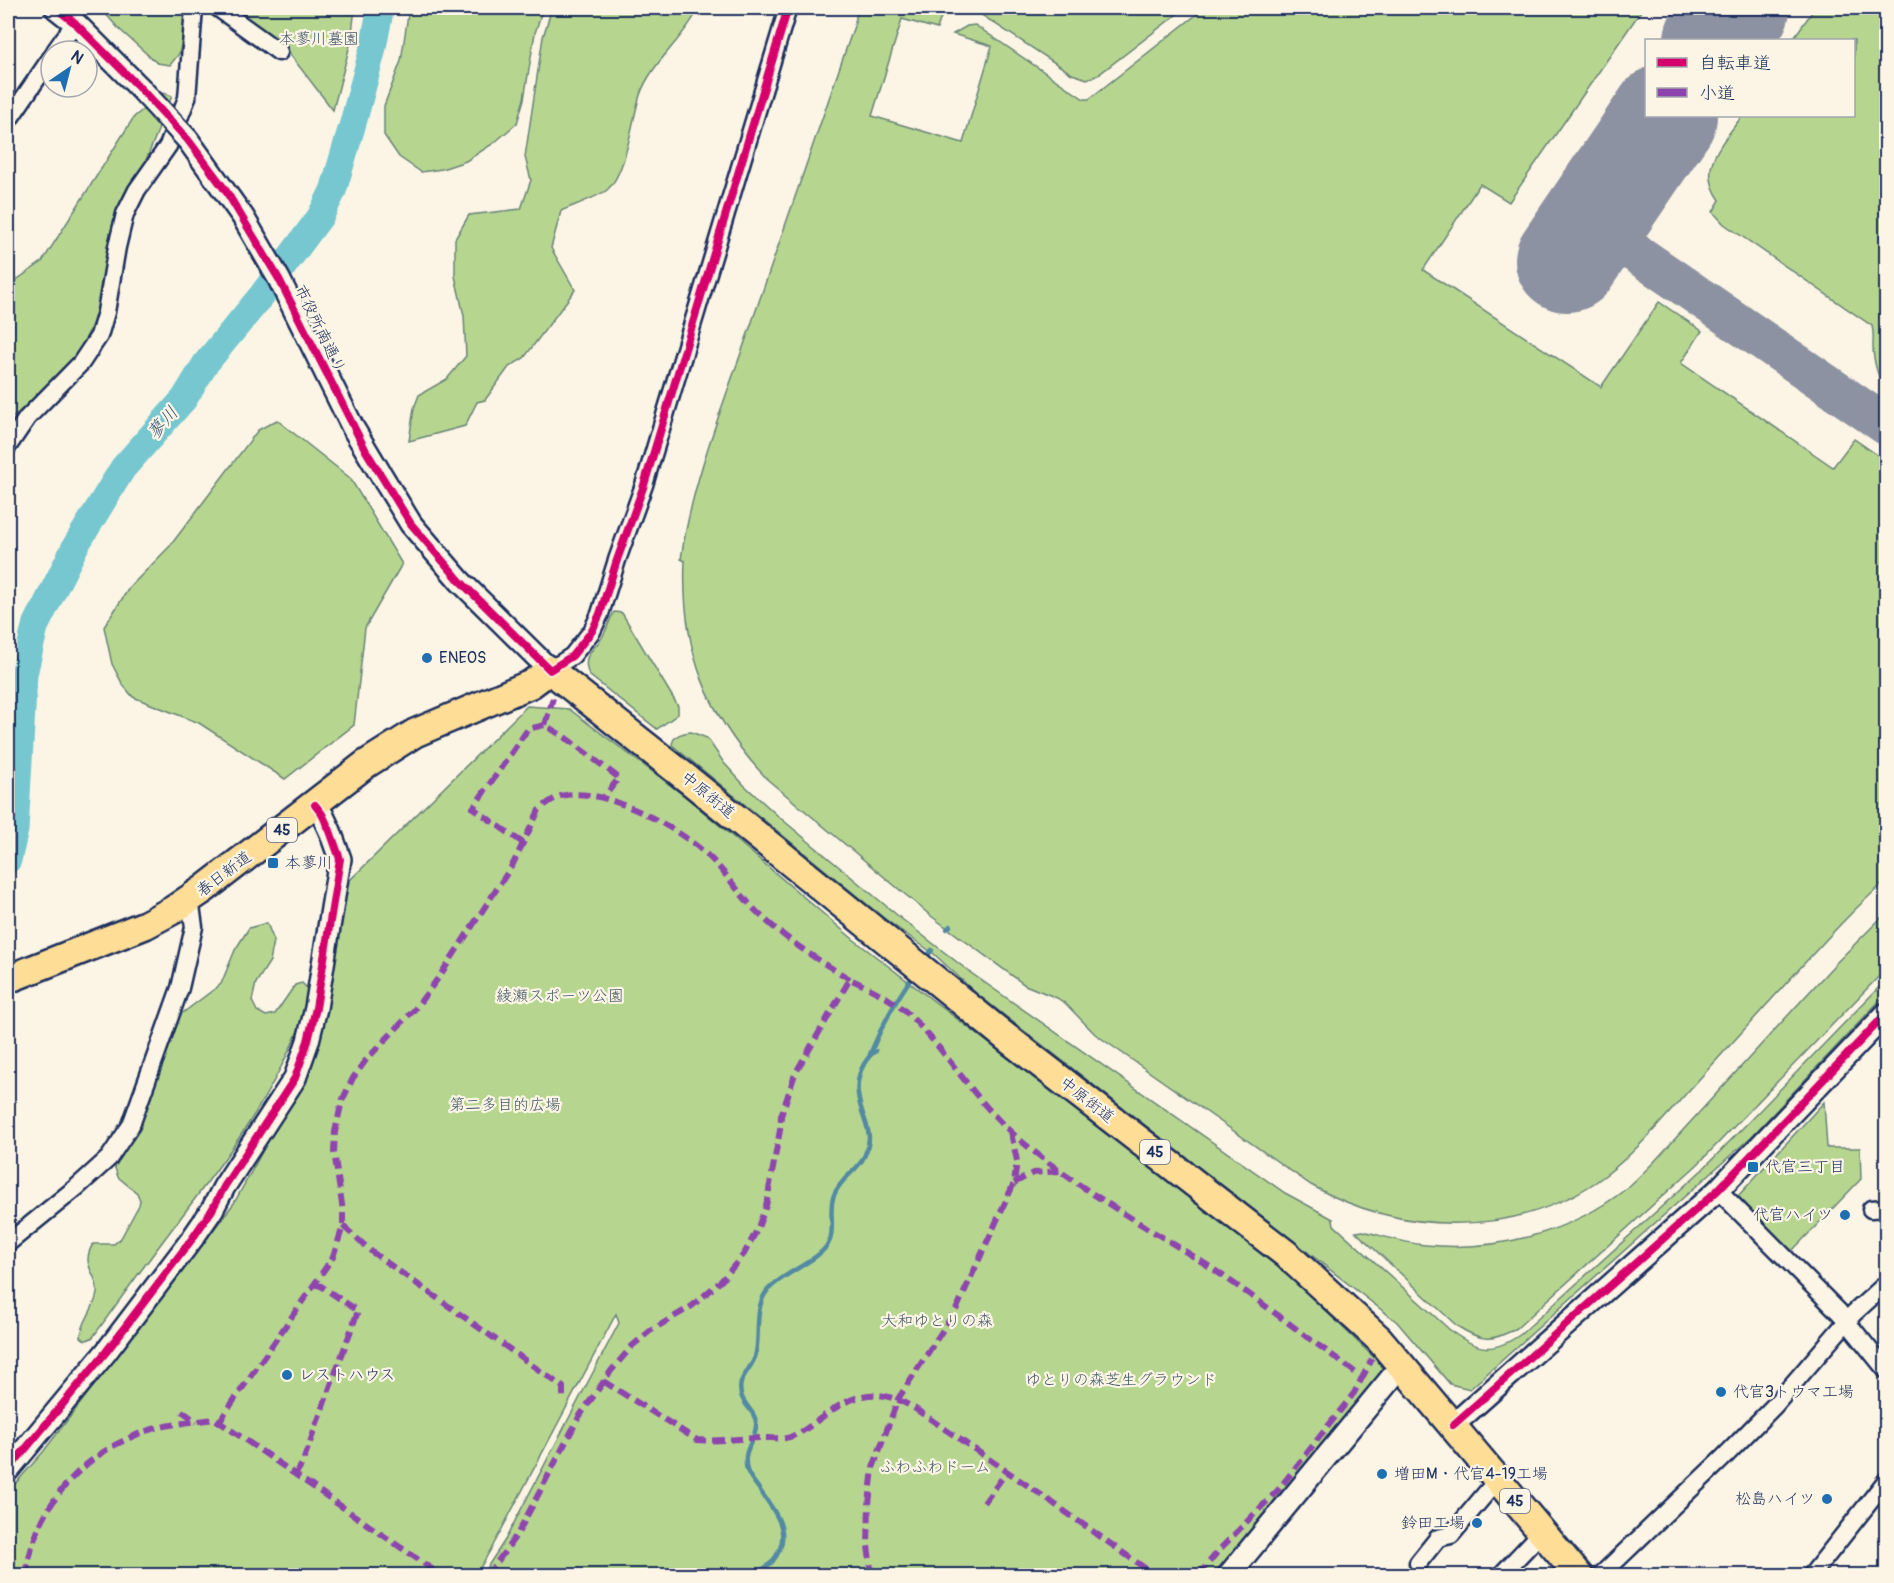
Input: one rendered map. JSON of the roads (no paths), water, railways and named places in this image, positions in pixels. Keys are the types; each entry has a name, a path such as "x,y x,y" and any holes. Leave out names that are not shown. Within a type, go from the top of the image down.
{"main road":[{"name":"春日新道","path":"8,979 145,925 190,899 366,764 415,733 531,684 550,670"},
{"name":"中原街道","path":"550,670 1007,1038 1286,1254 1379,1339 1579,1575"}],"street":[{"name":"市役所南通り","path":"56,8 139,87 188,140 243,217 279,279 353,428 411,524 460,581 550,670"},
{"path":"8,446 27,418 81,363 99,336 125,214 137,190 168,146 187,98 194,8"},
{"path":"218,8 279,51"},
{"path":"550,670 572,656 592,631 600,615 644,485 788,8"},
{"path":"64,39 75,24"},
{"path":"8,121 39,75"},
{"path":"8,1470 106,1352 192,1239 295,1078 308,1041 316,1008 340,859 330,831 315,805"},
{"path":"8,1243 109,1158 131,1125 180,988 195,927 190,899"},
{"path":"1452,1425 1718,1190 1887,1014"},
{"path":"1718,1190 1846,1322 1887,1370"},
{"path":"1600,1575 1722,1459 1774,1406 1854,1313 1887,1284"},
{"path":"1228,1575 1402,1365"},
{"path":"1418,1563 1438,1538 1451,1534 1497,1479"},
{"path":"1811,1575 1887,1481"},
{"path":"1500,1575 1542,1532"}],"waterway":[{"name":"蓼川","path":"8,860 15,830 24,674 35,627 76,545 123,468 184,399 206,363 262,295 320,217 333,191 353,123 372,52 379,8"},
{"path":"947,929 950,926"},
{"path":"925,959 932,950"},
{"path":"870,1054 890,1012 915,973"},
{"path":"754,1576 772,1562 779,1552 782,1533 776,1515 747,1470 746,1456 755,1434 756,1422 742,1398 741,1383 755,1357 760,1306 763,1298 773,1284 811,1260 826,1247 832,1229 834,1195 838,1187 864,1157 869,1136 860,1106 858,1085 864,1064 876,1051"}],"place":[{"name":"ENEOS","path":"427,658"},
{"name":"本蓼川","path":"273,863"},
{"name":"代官三丁目","path":"1753,1167"},
{"name":"代官ハイツ","path":"1845,1215"},
{"name":"レストハウス","path":"287,1375"},
{"name":"代官3トウマ工場","path":"1721,1392"},
{"name":"増田M・代官4-19工場","path":"1382,1474"},
{"name":"松島ハイツ","path":"1827,1499"},
{"name":"鈴田工場","path":"1477,1523"}],"park label":[{"name":"本蓼川墓園","path":"319,39"},
{"name":"綾瀬スポーツ公園","path":"560,996"},
{"name":"第二多目的広場","path":"505,1105"},
{"name":"大和ゆとりの森","path":"937,1321"},
{"name":"ゆとりの森芝生グラウンド","path":"1121,1380"},
{"name":"ふわふわドーム","path":"935,1467"}]}
